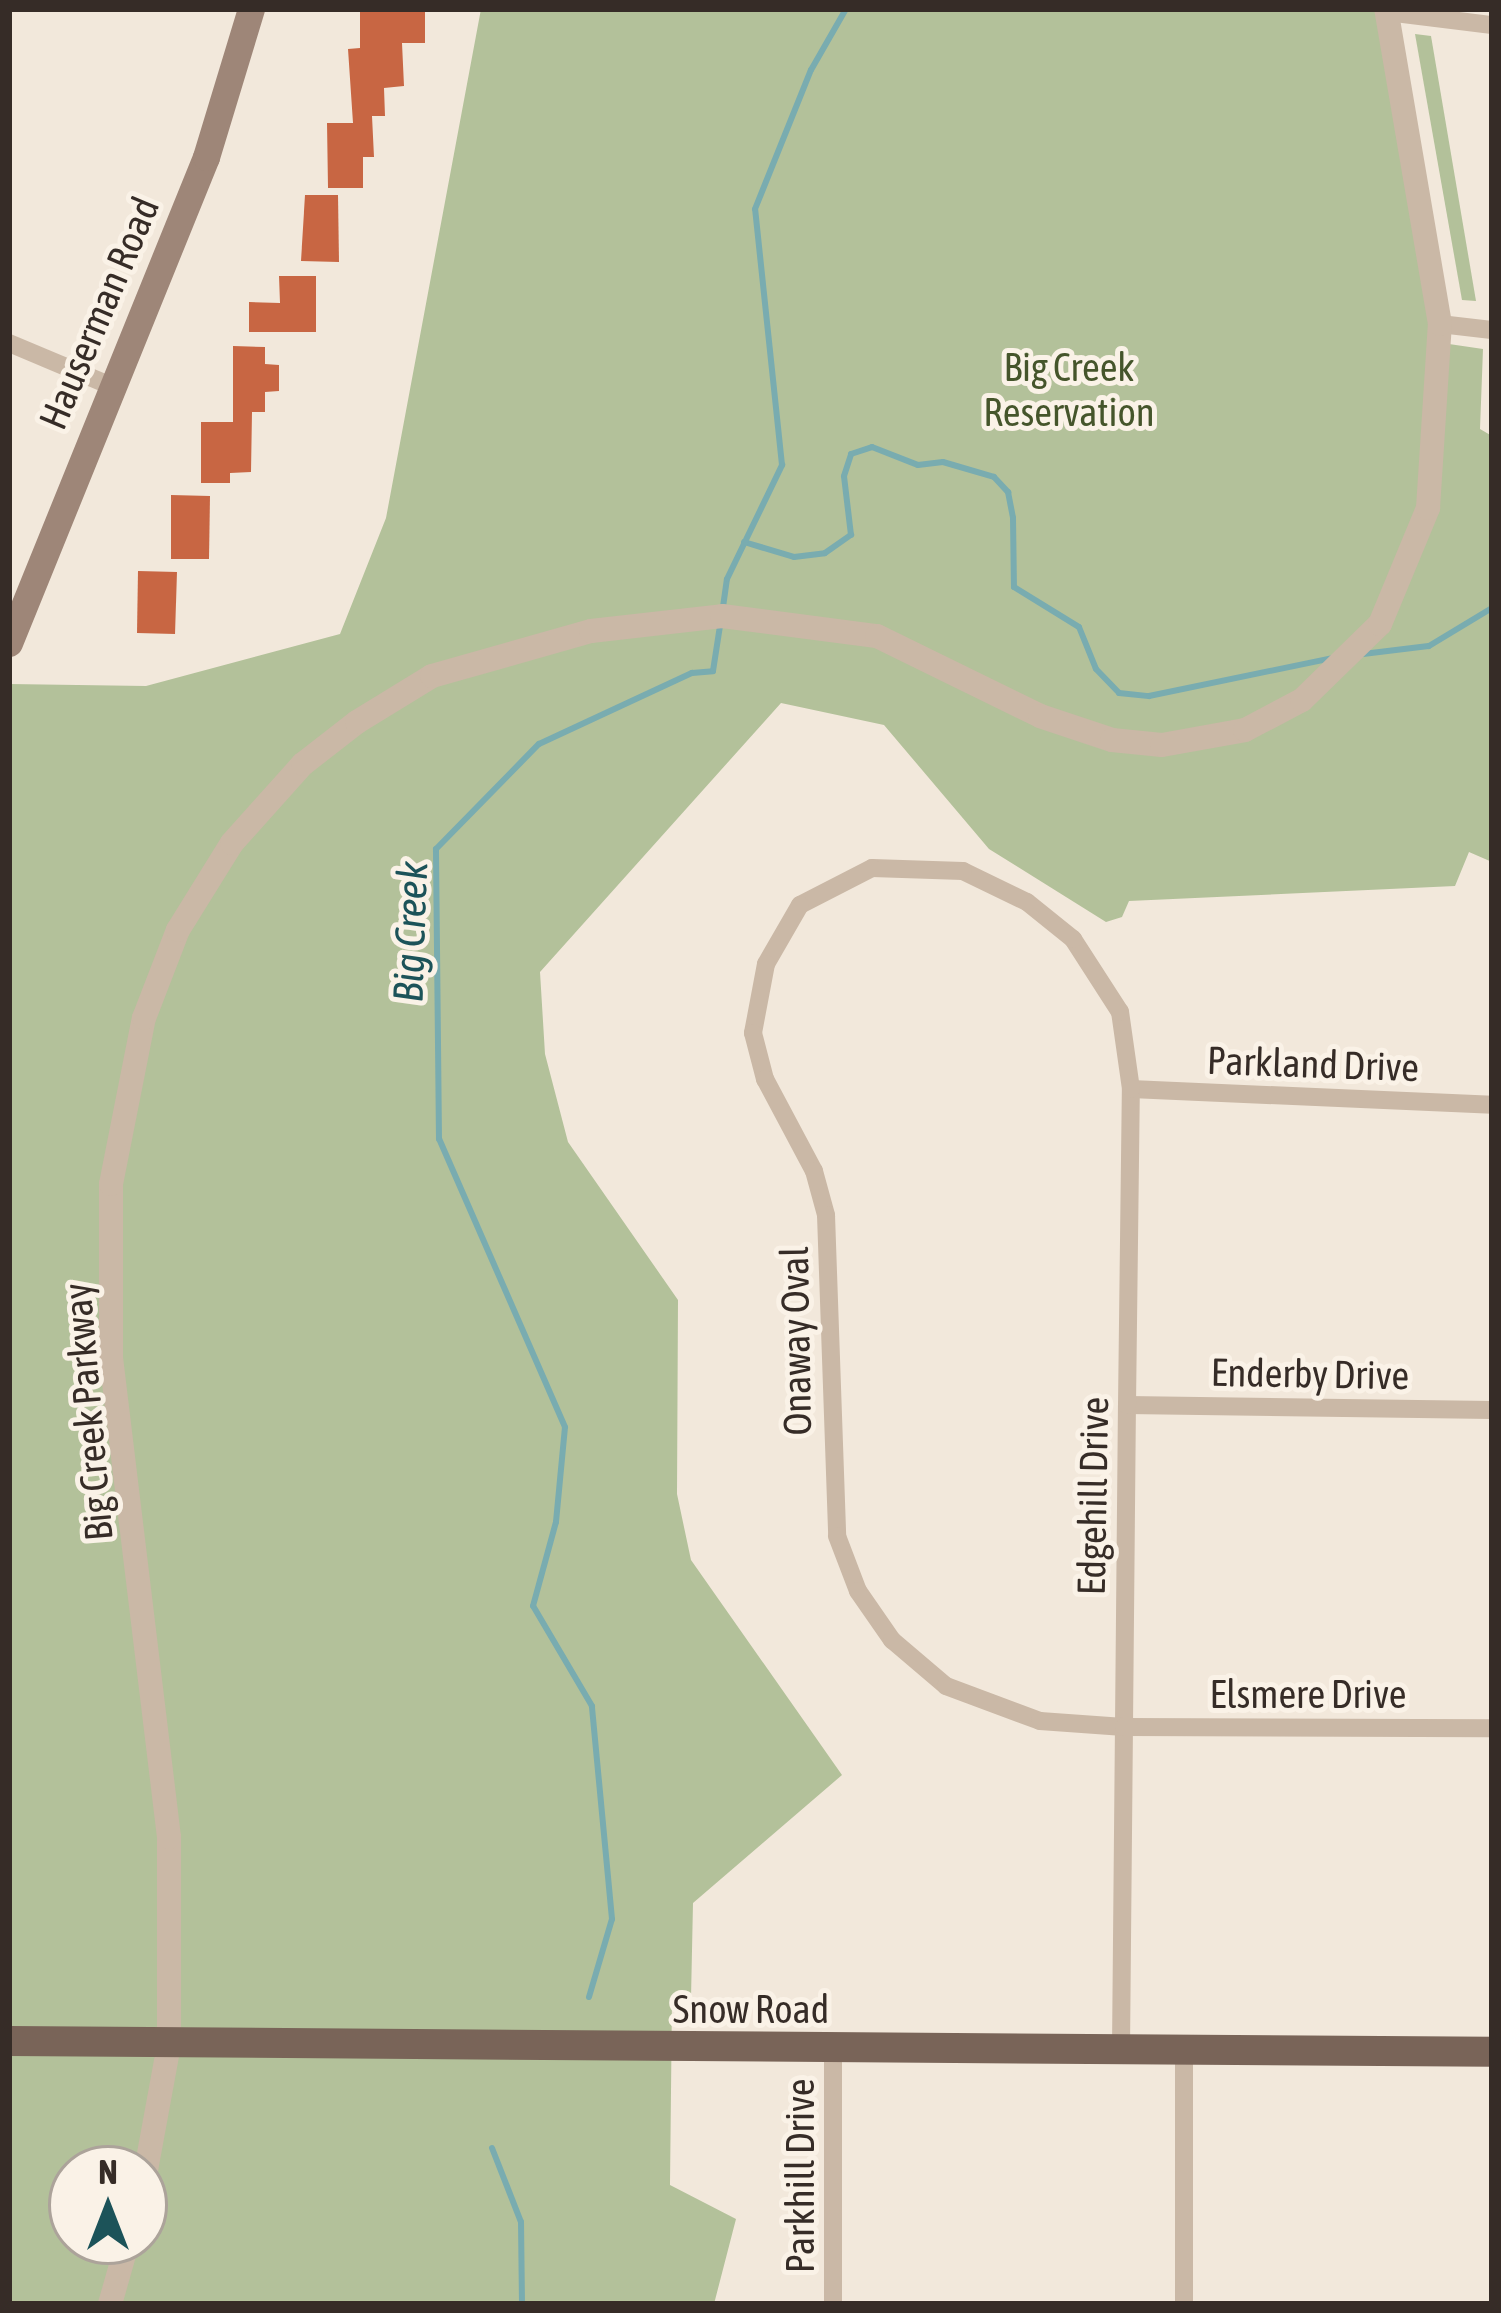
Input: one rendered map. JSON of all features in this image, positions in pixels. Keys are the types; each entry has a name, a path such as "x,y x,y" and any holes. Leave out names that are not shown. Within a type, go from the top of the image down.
{"main road":[{"name":"Hauserman Road","path":"9,644 109,385 206,157 250,9"},
{"name":"Snow Road","path":"9,2041 1492,2052"}],"street":[{"path":"1386,10 1492,26"},
{"name":"Big Creek Parkway","path":"151,2145 169,2045 169,1837 111,1358 111,1184 144,1018 178,930 232,843 303,764 339,736 432,676 591,631 671,618 774,619 877,636 936,658 1040,716 1112,740 1162,746 1245,730 1338,672 1380,624 1428,508 1440,324 1386,10"},
{"path":"1440,324 1492,331"},
{"path":"9,343 109,385"},
{"name":"Onaway Oval","path":"1087,955 1027,902 963,871 872,868 800,905 766,964 753,1033 765,1079 814,1171 826,1215 831,1506 858,1591 918,1665 978,1702 1040,1721 1124,1726"},
{"name":"Edgehill Drive","path":"1087,955 1120,1012 1131,1089 1121,2049"},
{"name":"Parkland Drive","path":"1131,1089 1492,1105"},
{"name":"Enderby Drive","path":"1127,1405 1492,1409"},
{"name":"Elsmere Drive","path":"1124,1726 1492,1728"},
{"name":"Parkhill Drive","path":"833,2049 833,2304"},
{"path":"1184,2049 1184,2304"},
{"path":"110,2304 121,2265"}],"green space":[{"name":"Big Creek Reservation","path":"481,9 1390,9 1449,344 1483,349 1480,429 1492,436 1492,862 1469,852 1455,886 1129,901 1122,917 1106,922 989,849 884,725 781,703 540,972 545,1054 568,1142 678,1300 677,1494 691,1560 842,1775 693,1903 691,1998 672,1999 670,2185 736,2219 714,2304 9,2304 9,684 146,686 340,634 386,518"},
{"path":"1415,34 1431,36 1476,301 1462,300"}],"building":[{"path":"360,9 425,10 425,43 402,43 404,86 384,88 385,116 372,116 374,157 363,157 363,188 328,188 327,123 353,123 348,49 360,48"},
{"path":"305,195 338,195 339,262 301,261"},
{"path":"279,276 316,276 316,332 249,332 249,302 280,303"},
{"path":"233,346 265,347 265,364 279,365 279,391 265,392 265,412 252,412 251,472 230,473 230,483 201,483 201,422 233,422"},
{"path":"171,495 210,496 209,559 171,559"},
{"path":"138,571 177,572 175,634 137,633"}],"waterway":[{"name":"Big Creek","path":"723,607 727,579 782,465 755,209 811,70 846,9"},
{"path":"744,542 794,557 825,553 851,535 844,476 851,454 872,447 918,465 943,462 994,477 1008,492 1013,518 1014,587 1079,627 1096,669 1119,693 1149,696 1332,658"},
{"path":"1363,654 1429,646 1492,608"},
{"name":"Big Creek","path":"589,1997 612,1919 592,1706 533,1606 556,1522 565,1427 439,1139 436,849 539,744 692,673 713,671 720,626"},
{"name":"Big Creek","path":"492,2148 521,2222 522,2304"}]}
